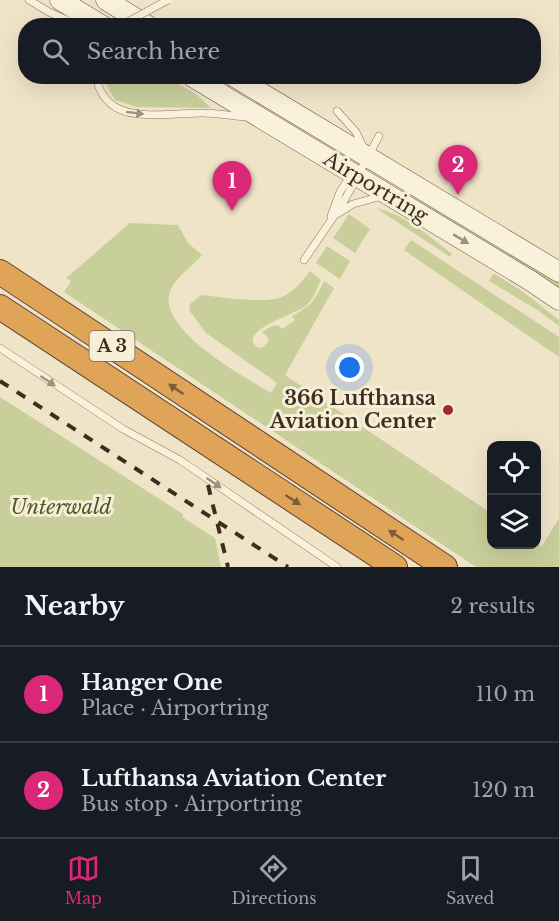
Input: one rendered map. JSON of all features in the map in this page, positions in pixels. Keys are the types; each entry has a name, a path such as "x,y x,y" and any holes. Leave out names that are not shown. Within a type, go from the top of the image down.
{"highway":[{"name":"A 3","path":"0,272 445,567"},
{"name":"A 3","path":"0,307 395,567"}],"street":[{"path":"60,0 90,18"},
{"path":"106,0 135,18"},
{"name":"Airportring","path":"205,84 559,300"},
{"name":"Airportring","path":"246,84 559,272"}],"lane":[{"path":"29,0 62,18"},
{"path":"135,18 168,0"},
{"path":"98,84 105,98 118,109 126,112 205,113 262,118"},
{"path":"337,111 356,132 368,158"},
{"path":"328,225 340,192 368,158 380,136"},
{"path":"304,260 333,218 355,175"},
{"path":"333,218 353,204 386,194"},
{"path":"0,348 123,429 180,460 337,567"}],"green space":[{"path":"106,84 178,84 196,94 211,108 137,107 115,100"},
{"path":"376,178 559,279 559,291"},
{"path":"376,208 406,220 452,254 450,257"},
{"path":"349,214 370,229 355,253 333,238"},
{"path":"130,223 178,225 188,243 202,255 171,289 169,304 175,319 204,350 271,393 277,383 206,333 189,310 190,304 201,295 254,300 282,297 294,289 310,271 321,280 312,299 302,308 257,332 253,338 254,344 262,348 268,342 268,337 262,332 278,325 282,329 295,320 292,316 312,302 324,281 334,288 285,375 487,510 487,549 541,549 541,545 559,518 559,567 476,567 64,292 71,281 66,278"},
{"path":"411,240 559,337 559,357 404,250"},
{"path":"327,246 350,261 340,279 316,263"},
{"path":"495,274 522,291 559,320 559,326 539,311 489,281"},
{"name":"Unterwald","path":"0,397 183,514 182,517 215,538 221,567 0,567"}],"railway":[{"path":"0,381 288,567"},
{"path":"208,485 228,567"}],"place":[{"name":"Lufthansa Aviation Center","path":"458,195"},
{"name":"Hanger One","path":"232,211"},
{"name":"366 Lufthansa Aviation Center","path":"448,410"}]}
